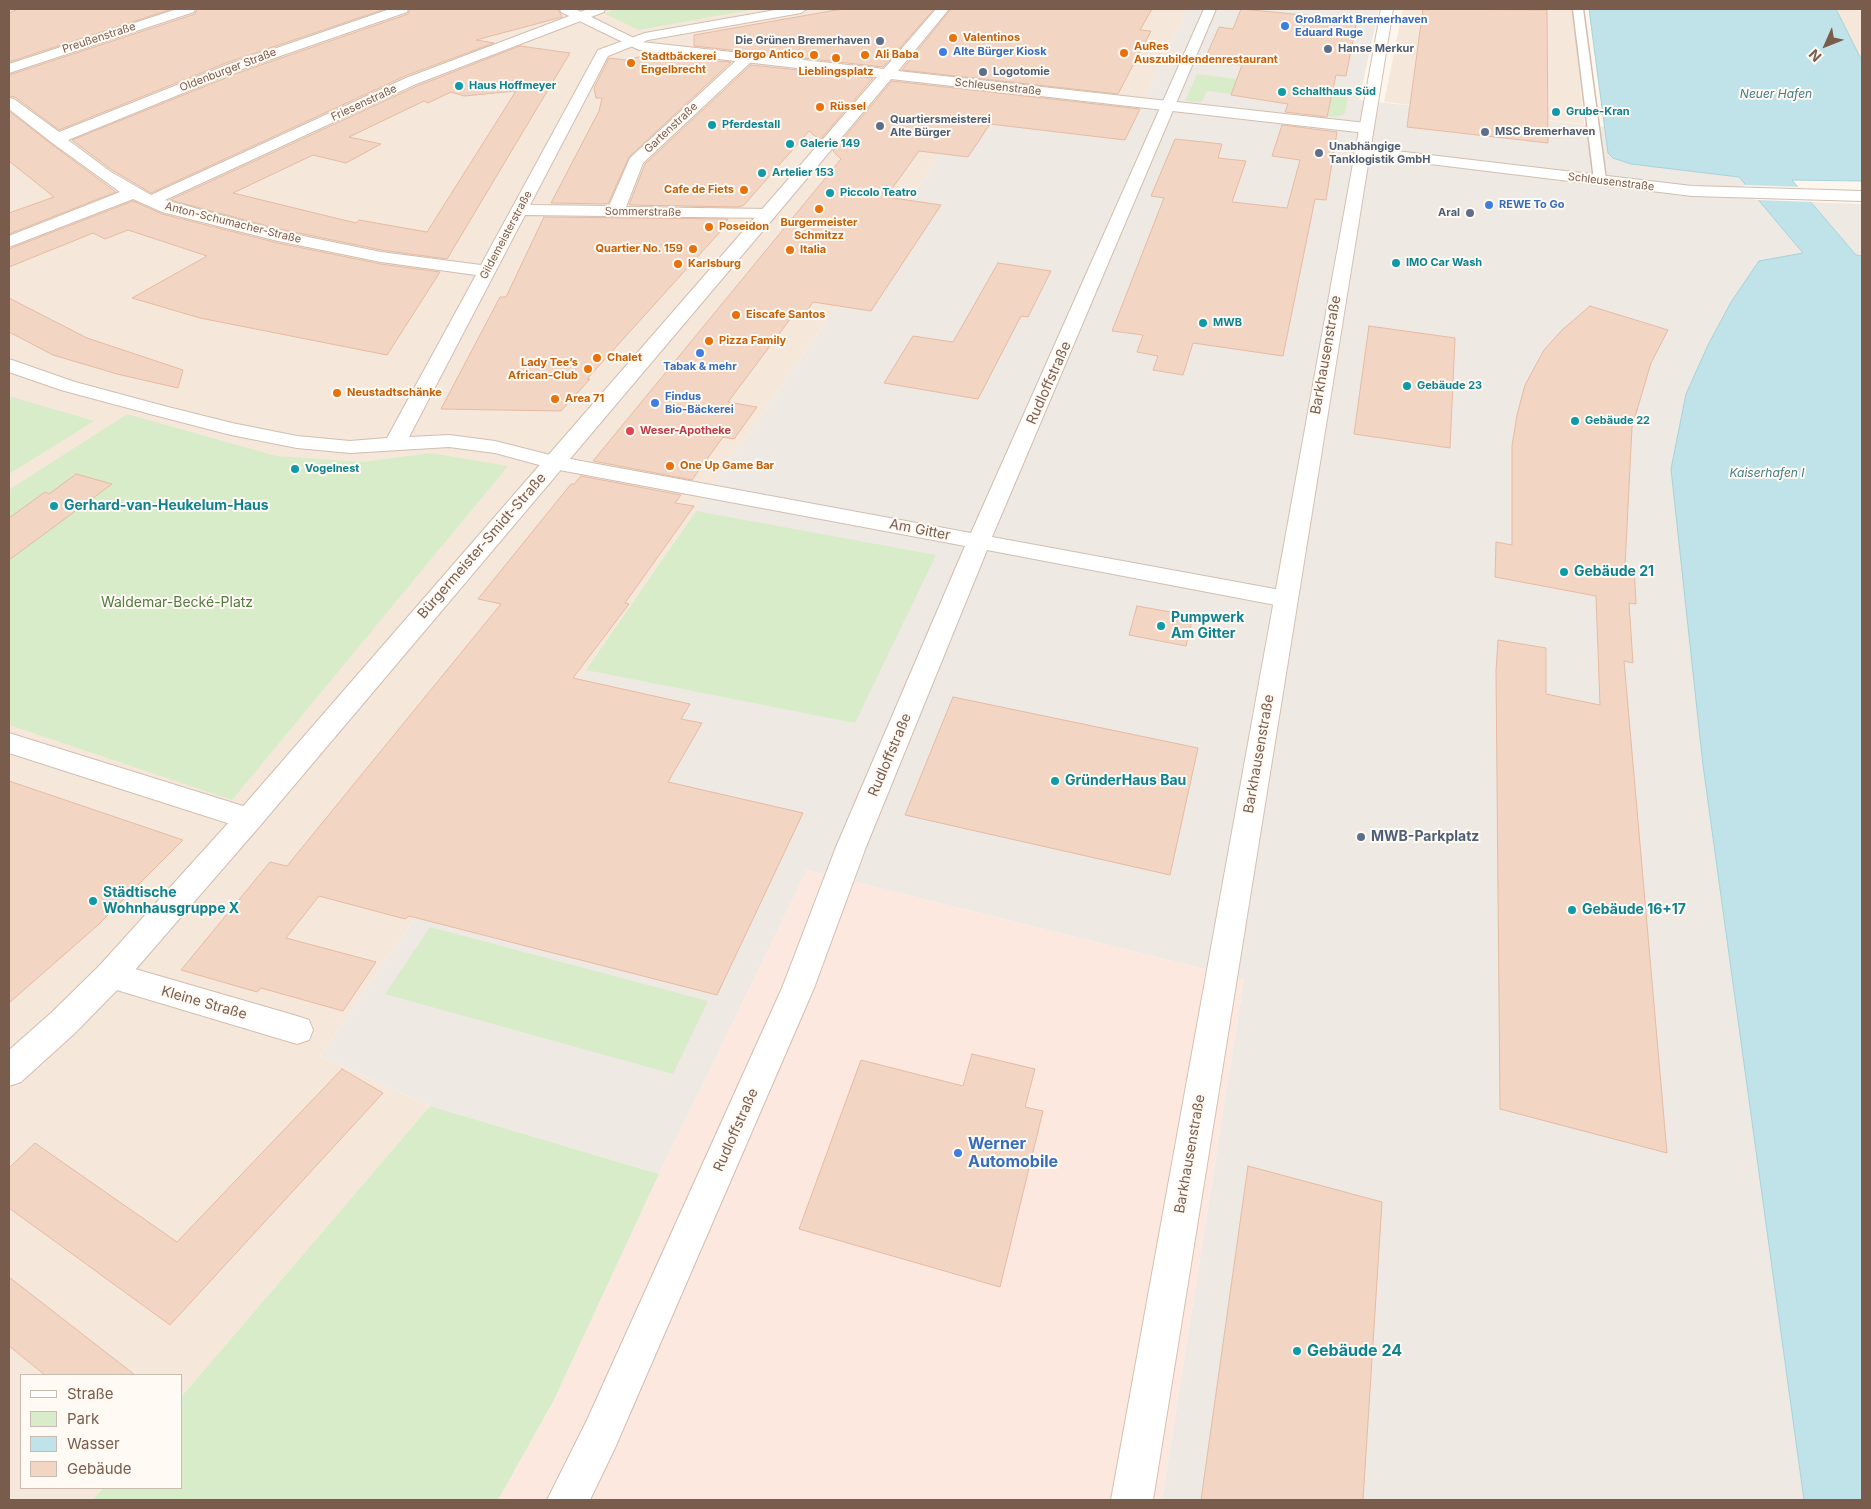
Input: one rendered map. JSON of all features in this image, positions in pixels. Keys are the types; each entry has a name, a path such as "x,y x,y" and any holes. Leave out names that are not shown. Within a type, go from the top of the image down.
{"street":[{"name":"Preußenstraße","path":"9,69 189,9"},
{"name":"Oldenburger Straße","path":"56,139 241,65 402,9"},
{"name":"Schleusenstraße","path":"566,9 639,46 1366,128"},
{"name":"Friesenstraße","path":"150,201 411,81 599,9"},
{"name":"Gildemeisterstraße","path":"395,443 603,53 645,37 801,9"},
{"name":"Bürgermeister-Smidt-Straße","path":"9,1071 111,976 249,820 943,9"},
{"name":"Rudloffstraße","path":"568,1500 609,1416 798,988 851,846 979,542 1210,9"},
{"name":"Barkhausenstraße","path":"1132,1500 1387,9"},
{"path":"1578,9 1600,180"},
{"name":"Gartenstraße","path":"616,211 636,161 746,59"},
{"name":"Anton-Schumacher-Straße","path":"9,102 105,175 133,193 150,201 216,221 372,255 487,271"},
{"name":"Schleusenstraße","path":"1362,152 1711,192 1862,196"},
{"path":"9,242 133,193"},
{"name":"Sommerstraße","path":"519,210 768,214"},
{"path":"9,365 68,386 230,429 296,442 350,447 449,441 495,446 554,462"},
{"name":"Am Gitter","path":"554,462 1286,599"},
{"path":"9,743 249,820"},
{"name":"Kleine Straße","path":"111,976 297,1030"}],"shaded area":[{"path":"9,9 1188,9 1144,98 991,82 320,1056 430,1106 182,1396 182,1374 20,1374 20,1489 102,1489 92,1500 9,1500"},
{"path":"1188,9 1379,9 1359,100 1605,127 1607,150 1614,158 1623,162 1739,177 1803,253 1731,302 1708,345 1686,394 1703,765 1804,1500 1162,1500 1244,979 807,870 659,1174 430,1106 320,1056 991,82 1144,98"},
{"path":"1403,9 1573,9 1584,124 1384,102"},
{"path":"1836,9 1862,9 1862,61 1847,32"},
{"path":"1811,202 1862,204 1862,256 1856,255"},
{"path":"807,870 1244,979 1162,1500 498,1500 554,1400 659,1174"}],"green space":[{"path":"615,9 755,9 639,30 605,14"},
{"path":"1197,74 1237,79 1231,94 1207,91 1202,102 1185,101"},
{"path":"1333,89 1349,91 1345,114 1335,117 1327,116"},
{"path":"9,396 94,421 9,474"},
{"name":"Waldemar-Becké-Platz","path":"127,414 276,456 363,462 430,453 508,466 232,800 9,725 9,490"},
{"path":"696,511 936,555 855,723 586,670"},
{"path":"430,927 708,1001 673,1074 385,994"},
{"path":"430,1106 659,1174 554,1400 498,1500 92,1500 102,1489 182,1489 182,1396"}],"water":[{"name":"Kaiserhafen I","path":"1589,9 1836,9 1862,61 1862,181 1792,180 1856,255 1862,256 1862,1500 1804,1500 1703,765 1671,469 1686,394 1708,345 1731,302 1759,261 1803,253 1739,177 1631,164 1613,158 1608,153"}],"pier":[{"path":"1743,185 1801,187 1814,202 1756,200"}],"building":[{"path":"18,9 172,9 9,62 9,13"},
{"path":"197,9 385,9 226,63 59,130 15,97 9,96 9,75 195,14"},
{"path":"410,9 558,9 562,17 476,40 494,43 405,76 151,193 112,170 72,140 238,73 408,14"},
{"path":"842,9 934,9 883,67 694,46 694,35"},
{"path":"951,9 1152,9 1140,30 1151,31 1118,94 902,70"},
{"path":"1241,9 1357,20 1346,76 1336,75 1327,117 1285,112 1288,104 1231,95 1242,65 1204,61 1219,27 1233,29"},
{"path":"1423,9 1547,10 1548,143 1407,127"},
{"path":"520,46 570,53 447,259 381,250 279,229 170,200 417,86","holes":["516,91 427,232 359,220 356,223 233,193 313,155 346,163 381,144 349,137 424,101 428,103 451,92 464,96"]},
{"path":"644,56 731,62 629,157 608,204 551,203 599,111 602,98 596,98 594,88 609,58 625,60"},
{"path":"751,65 873,78 820,140 809,131 744,205 739,207 629,205 645,164"},
{"path":"892,81 1140,109 1125,140 990,124 968,157 919,151 886,197 941,205 871,311 813,302 801,319 791,318 728,402 757,407 734,439 723,437 692,480 593,461 841,159 833,151"},
{"path":"9,111 116,192 9,234 9,213 54,197 9,161"},
{"path":"1282,125 1337,132 1326,200 1315,199 1283,356 1193,343 1183,375 1153,370 1158,356 1137,352 1143,335 1112,331 1164,198 1151,196 1175,139 1222,144 1218,158 1246,161 1232,202 1287,208 1300,160 1272,156"},
{"path":"133,201 162,214 278,243 381,264 440,272 387,355 200,318 132,298 207,256 128,230 105,239 93,233 9,267 9,249"},
{"path":"544,217 728,219 719,233 587,379 590,379 561,411 441,409 500,297 506,297"},
{"path":"998,263 1051,271 1028,317 1021,316 978,399 884,383 913,336 953,342"},
{"path":"9,298 87,338 183,370 178,388 117,374 53,355 9,332"},
{"name":"Gebäude 16+17","path":"1590,306 1668,330 1651,363 1632,427 1625,566 1634,567 1636,604 1629,603 1633,663 1624,661 1667,1153 1500,1109 1496,671 1498,640 1546,648 1546,694 1600,705 1596,596 1495,577 1496,542 1512,545 1512,446 1517,415 1525,385 1544,350 1562,330"},
{"name":"Gebäude 23","path":"1369,326 1455,338 1450,448 1354,434"},
{"name":"Gerhard-van-Heukelum-Haus","path":"76,474 112,484 9,560 9,518 45,492 49,494"},
{"path":"581,476 681,495 675,503 694,506 625,603 629,604 573,678 690,704 681,719 702,723 668,782 803,813 717,995 409,916 405,919 319,896 286,938 376,962 343,1011 261,988 257,992 181,970 270,862 287,866 501,604 478,599 571,484 574,484"},
{"name":"Pumpwerk Am Gitter","path":"1137,606 1193,616 1186,646 1129,635"},
{"name":"GründerHaus Bau","path":"953,697 1198,748 1170,875 905,815"},
{"name":"Städtische Wohnhausgruppe X","path":"9,781 183,840 98,925 9,1003"},
{"path":"972,1054 1035,1069 1025,1107 1043,1111 1000,1287 799,1229 861,1060 963,1086"},
{"path":"342,1069 383,1093 170,1325 9,1208 9,1168 35,1143 177,1242"},
{"name":"Gebäude 24","path":"1248,1166 1382,1202 1363,1500 1201,1500"},
{"path":"9,1277 134,1374 44,1374 9,1346"}],"place":[{"name":"Großmarkt Bremerhaven Eduard Ruge","path":"1285,26"},
{"name":"Valentinos","path":"953,38"},
{"name":"Die Grünen Bremerhaven","path":"880,41"},
{"name":"Hanse Merkur","path":"1328,49"},
{"name":"Alte Bürger Kiosk","path":"943,52"},
{"name":"AuRes Auszubildendenrestaurant","path":"1124,53"},
{"name":"Borgo Antico","path":"814,55"},
{"name":"Ali Baba","path":"865,55"},
{"name":"Lieblingsplatz","path":"836,58"},
{"name":"Stadtbäckerei Engelbrecht","path":"631,63"},
{"name":"Logotomie","path":"983,72"},
{"name":"Haus Hoffmeyer","path":"459,86"},
{"name":"Schalthaus Süd","path":"1282,92"},
{"name":"Rüssel","path":"820,107"},
{"name":"Grube-Kran","path":"1556,112"},
{"name":"Pferdestall","path":"712,125"},
{"name":"Quartiersmeisterei Alte Bürger","path":"880,126"},
{"name":"MSC Bremerhaven","path":"1485,132"},
{"name":"Galerie 149","path":"790,144"},
{"name":"Unabhängige Tanklogistik GmbH","path":"1319,153"},
{"name":"Artelier 153","path":"762,173"},
{"name":"Cafe de Fiets","path":"744,190"},
{"name":"Piccolo Teatro","path":"830,193"},
{"name":"REWE To Go","path":"1489,205"},
{"name":"Burgermeister Schmitzz","path":"819,209"},
{"name":"Aral","path":"1470,213"},
{"name":"Poseidon","path":"709,227"},
{"name":"Quartier No. 159","path":"693,249"},
{"name":"Italia","path":"790,250"},
{"name":"IMO Car Wash","path":"1396,263"},
{"name":"Karlsburg","path":"678,264"},
{"name":"Eiscafe Santos","path":"736,315"},
{"name":"MWB","path":"1203,323"},
{"name":"Pizza Family","path":"709,341"},
{"name":"Tabak & mehr","path":"700,353"},
{"name":"Chalet","path":"597,358"},
{"name":"Lady Tee’s African-Club","path":"588,369"},
{"name":"Gebäude 23","path":"1407,386"},
{"name":"Neustadtschänke","path":"337,393"},
{"name":"Area 71","path":"555,399"},
{"name":"Findus Bio-Bäckerei","path":"655,403"},
{"name":"Gebäude 22","path":"1575,421"},
{"name":"Weser-Apotheke","path":"630,431"},
{"name":"One Up Game Bar","path":"670,466"},
{"name":"Vogelnest","path":"295,469"},
{"name":"Gerhard-van-Heukelum-Haus","path":"54,506"},
{"name":"Gebäude 21","path":"1564,572"},
{"name":"Pumpwerk Am Gitter","path":"1161,626"},
{"name":"GründerHaus Bau","path":"1055,781"},
{"name":"MWB-Parkplatz","path":"1361,837"},
{"name":"Städtische Wohnhausgruppe X","path":"93,901"},
{"name":"Gebäude 16+17","path":"1572,910"},
{"name":"Werner Automobile","path":"958,1153"},
{"name":"Gebäude 24","path":"1297,1351"}],"water label":[{"name":"Neuer Hafen","path":"1776,94"}]}
